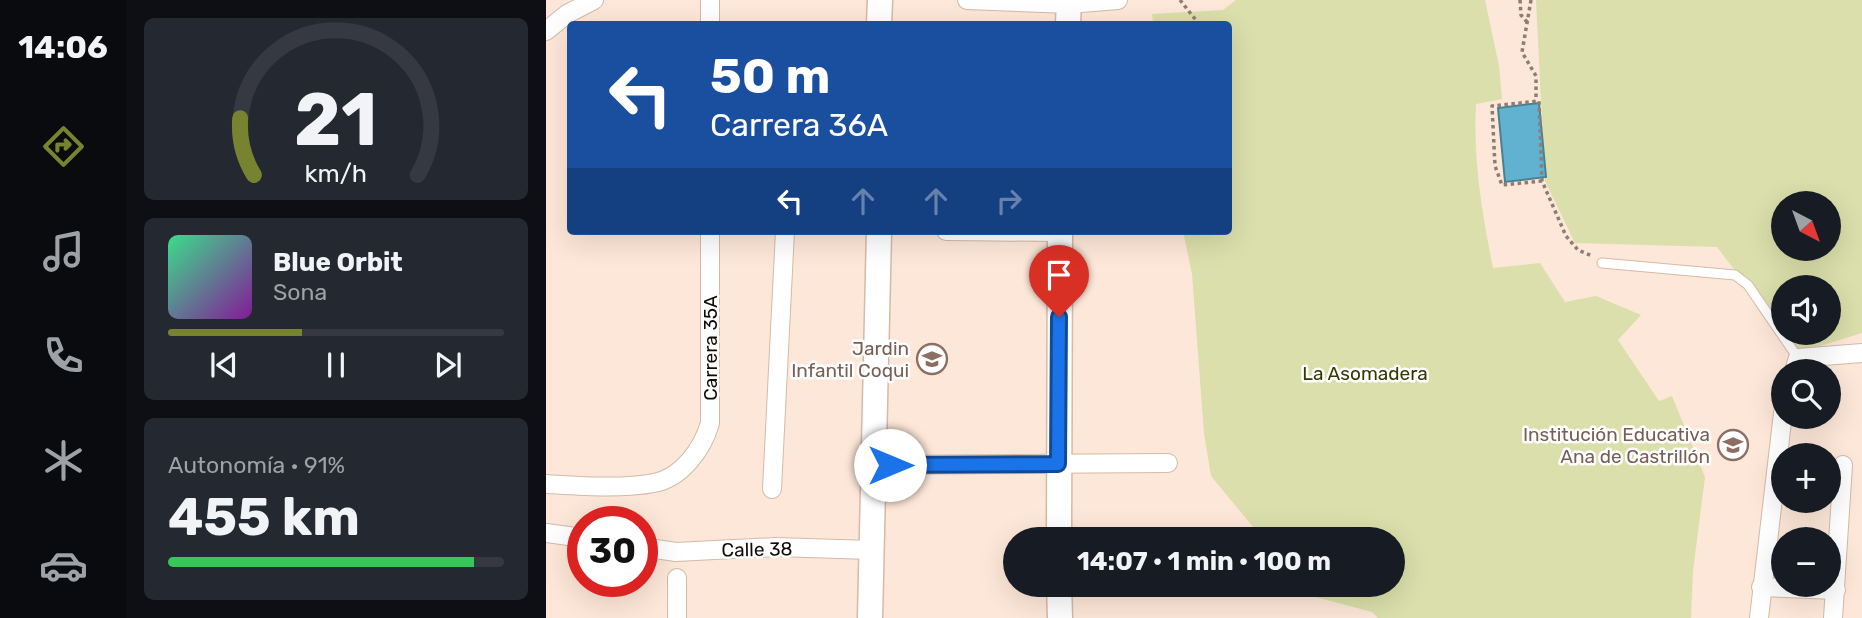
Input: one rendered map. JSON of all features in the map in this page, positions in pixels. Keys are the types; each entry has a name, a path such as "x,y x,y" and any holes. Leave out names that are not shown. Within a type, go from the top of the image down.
{"street":[{"path":"546,31 566,14 594,0"},
{"path":"710,0 710,21"},
{"path":"879,21 880,0"},
{"path":"967,0 1068,10 1118,0"},
{"name":"Carrera 35A","path":"546,484 656,483 675,473 705,443 710,423 710,235"},
{"path":"772,489 785,235"},
{"path":"870,618 879,235"},
{"path":"1059,527 1060,235"},
{"path":"1826,359 1862,353"},
{"path":"1759,618 1781,429"},
{"path":"873,465 1168,463"},
{"path":"1840,527 1843,465"},
{"path":"546,533 567,536"},
{"name":"Calle 38","path":"658,549 677,552 776,547 872,550"},
{"path":"677,578 677,618"},
{"path":"1761,587 1771,587"},
{"path":"1059,597 1059,618"},
{"path":"1833,618 1835,597"}],"lane":[{"path":"1599,260 1735,275 1748,285 1793,359"}],"path":[{"path":"1180,0 1197,21"},
{"path":"1520,0 1521,15 1527,22"},
{"path":"1531,0 1522,52 1536,76 1542,181 1566,236 1578,250 1599,260"},
{"path":"1536,100 1492,106 1491,127 1495,166 1502,185 1542,181"}],"green space":[{"name":"La Asomadera","path":"1236,0 1485,0 1499,66 1502,99 1476,104 1479,186 1493,268 1540,263 1565,302 1596,296 1641,315 1618,340 1659,401 1672,396 1705,477 1693,571 1691,618 1378,618 1372,612 1316,597 1405,597 1405,527 1253,527 1211,476 1204,433 1192,274 1184,235 1232,235 1232,21 1153,21 1152,14 1223,10"},
{"path":"1536,0 1862,0 1862,333 1841,340 1841,275 1771,275 1771,318 1717,247 1575,243 1545,181"},
{"path":"1792,345 1824,345 1798,353"}],"water":[{"path":"1539,103 1546,177 1505,182 1498,108"}],"place":[{"name":"Jardin Infantil Coqui","path":"932,359"},
{"name":"Institución Educativa Ana de Castrillón","path":"1733,445"}],"route":[{"path":"890,465 1058,464 1059,317"}]}
